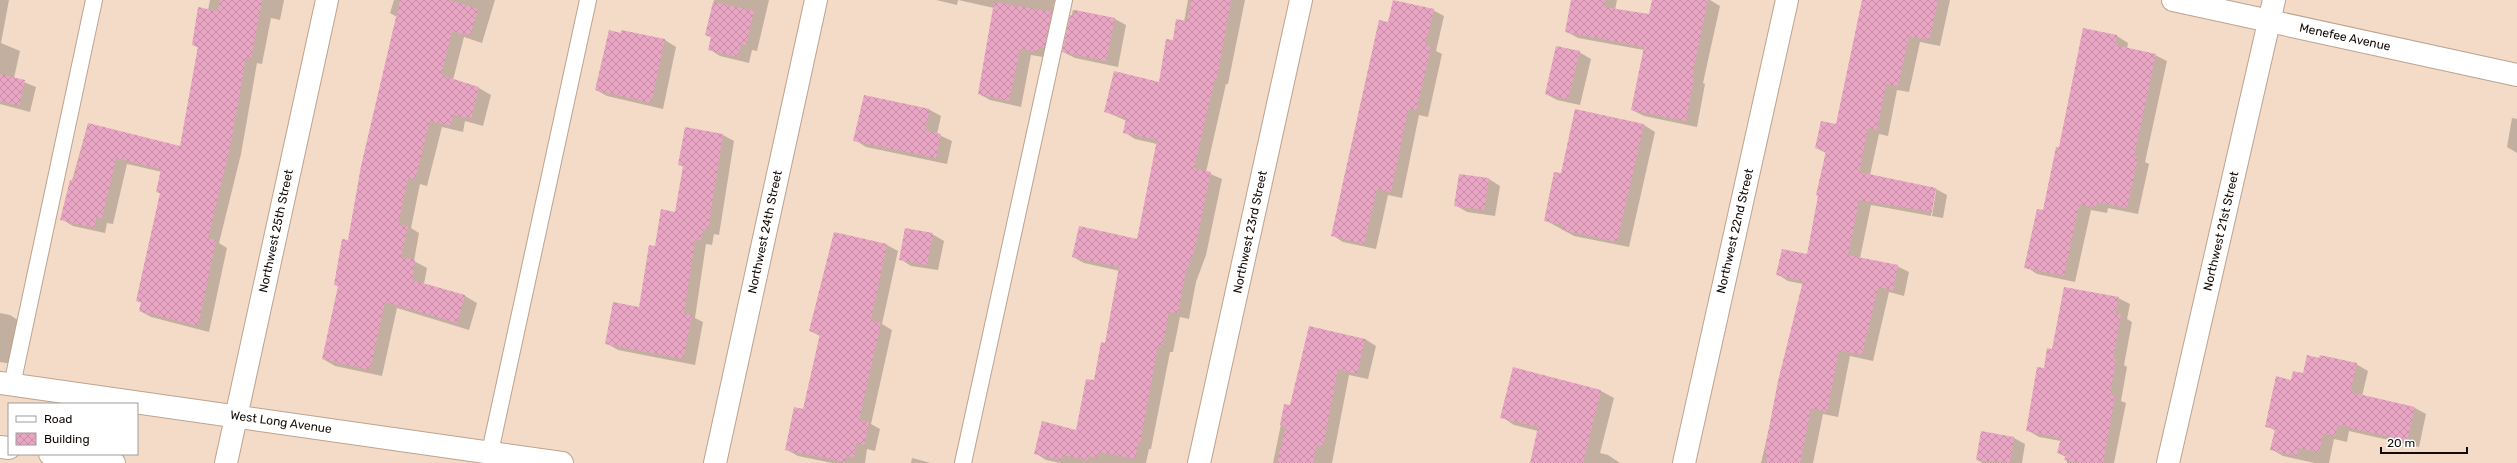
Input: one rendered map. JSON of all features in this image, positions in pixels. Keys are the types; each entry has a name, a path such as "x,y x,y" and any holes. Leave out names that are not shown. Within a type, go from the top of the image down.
{"street":[{"name":"Northwest 25th Street","path":"226,463 327,0"},
{"name":"Northwest 24th Street","path":"715,463 816,0"},
{"name":"Northwest 23rd Street","path":"1200,463 1301,0"},
{"name":"Northwest 22nd Street","path":"1684,463 1787,0"},
{"name":"Menefee Avenue","path":"2173,0 2272,10 2517,74"},
{"name":"Northwest 21st Street","path":"2168,463 2272,10"},
{"name":"West Long Avenue","path":"6,384 562,463"},
{"path":"57,455 114,463"}],"lane":[{"path":"6,384 94,0"},
{"path":"490,452 588,0"},
{"path":"963,463 1064,0"}],"building":[{"path":"220,0 262,0 251,59 246,58 230,147 208,238 216,240 198,326 139,311 141,302 136,301 160,193 156,192 161,169 116,158 102,218 96,218 94,228 60,220 70,180 73,180 88,123 180,146 198,46 192,45 198,7 218,11"},
{"path":"400,0 449,0 478,9 470,36 452,31 441,75 479,87 471,119 453,115 451,126 430,121 415,179 408,178 398,224 408,226 401,257 415,260 412,280 465,295 457,323 385,302 370,370 322,359 338,286 334,285 342,239 348,240 361,166"},
{"path":"1191,0 1231,0 1217,78 1215,78 1194,168 1211,172 1195,248 1185,275 1178,313 1169,312 1162,347 1158,346 1140,443 1138,443 1135,459 1099,452 1098,458 1088,456 1088,460 1062,455 1061,460 1034,454 1042,421 1076,430 1086,379 1094,380 1101,342 1105,343 1119,267 1072,257 1079,226 1137,239 1157,140 1123,133 1126,118 1104,112 1114,71 1159,82 1166,39 1173,40 1176,19 1187,21"},
{"path":"1393,0 1434,9 1425,45 1431,47 1416,111 1408,109 1391,192 1377,189 1364,244 1331,236 1379,20 1388,22"},
{"path":"1571,0 1605,0 1604,7 1649,14 1652,0 1708,0 1692,76 1694,77 1686,121 1631,110 1644,47 1565,32"},
{"path":"1862,0 1938,0 1929,40 1909,36 1898,86 1886,84 1877,130 1868,128 1859,172 1936,188 1932,212 1859,200 1848,255 1898,265 1893,290 1878,287 1862,355 1839,350 1827,412 1811,408 1800,463 1766,463 1767,455 1764,454 1778,381 1803,281 1776,275 1782,249 1807,254 1818,196 1816,195 1826,151 1815,148 1821,121 1836,124"},
{"path":"713,2 754,11 746,45 741,44 738,57 708,50 711,37 705,35"},
{"path":"994,2 1052,12 1044,48 1038,47 1038,52 1020,49 1009,101 978,94"},
{"path":"1075,10 1115,18 1106,61 1062,52 1070,15 1074,16"},
{"path":"2083,28 2117,35 2115,45 2156,54 2134,156 2138,157 2127,208 2097,202 2096,208 2079,204 2064,276 2024,268 2037,209 2043,210 2056,147 2059,147"},
{"path":"609,30 621,33 621,30 665,39 651,103 595,90"},
{"path":"1556,46 1580,51 1568,99 1545,94"},
{"path":"0,74 25,80 19,106 0,101"},
{"path":"864,95 930,109 925,130 941,134 936,158 853,141"},
{"path":"1575,109 1644,124 1617,242 1562,230 1563,225 1544,221 1554,172 1561,173"},
{"path":"685,127 723,134 708,229 703,229 701,240 695,239 684,313 692,315 683,359 605,344 613,302 639,307 649,245 655,246 661,209 675,212 683,166 678,165"},
{"path":"1459,174 1489,178 1484,210 1454,206"},
{"path":"905,228 933,233 927,265 899,260"},
{"path":"834,232 887,244 871,320 881,323 859,420 869,422 864,445 856,443 854,457 846,456 845,462 785,450 794,407 803,409 820,334 809,331"},
{"path":"2064,287 2119,297 2115,313 2121,314 2113,359 2116,359 2110,395 2115,396 2103,463 2080,463 2064,460 2066,455 2057,453 2061,438 2026,431 2037,367 2044,368 2047,348 2052,349"},
{"path":"1309,326 1365,339 1357,374 1338,369 1323,446 1317,445 1313,463 1277,463 1286,426 1280,425 1284,404 1290,405"},
{"path":"2307,355 2319,358 2320,355 2357,363 2350,392 2415,407 2407,441 2338,425 2335,436 2323,434 2319,452 2298,448 2297,456 2270,450 2275,429 2265,427 2276,376 2291,380 2293,371 2303,373"},
{"path":"1513,367 1601,390 1583,463 1530,463 1538,427 1500,418"},
{"path":"1981,431 2014,437 2010,463 1976,460"}]}
